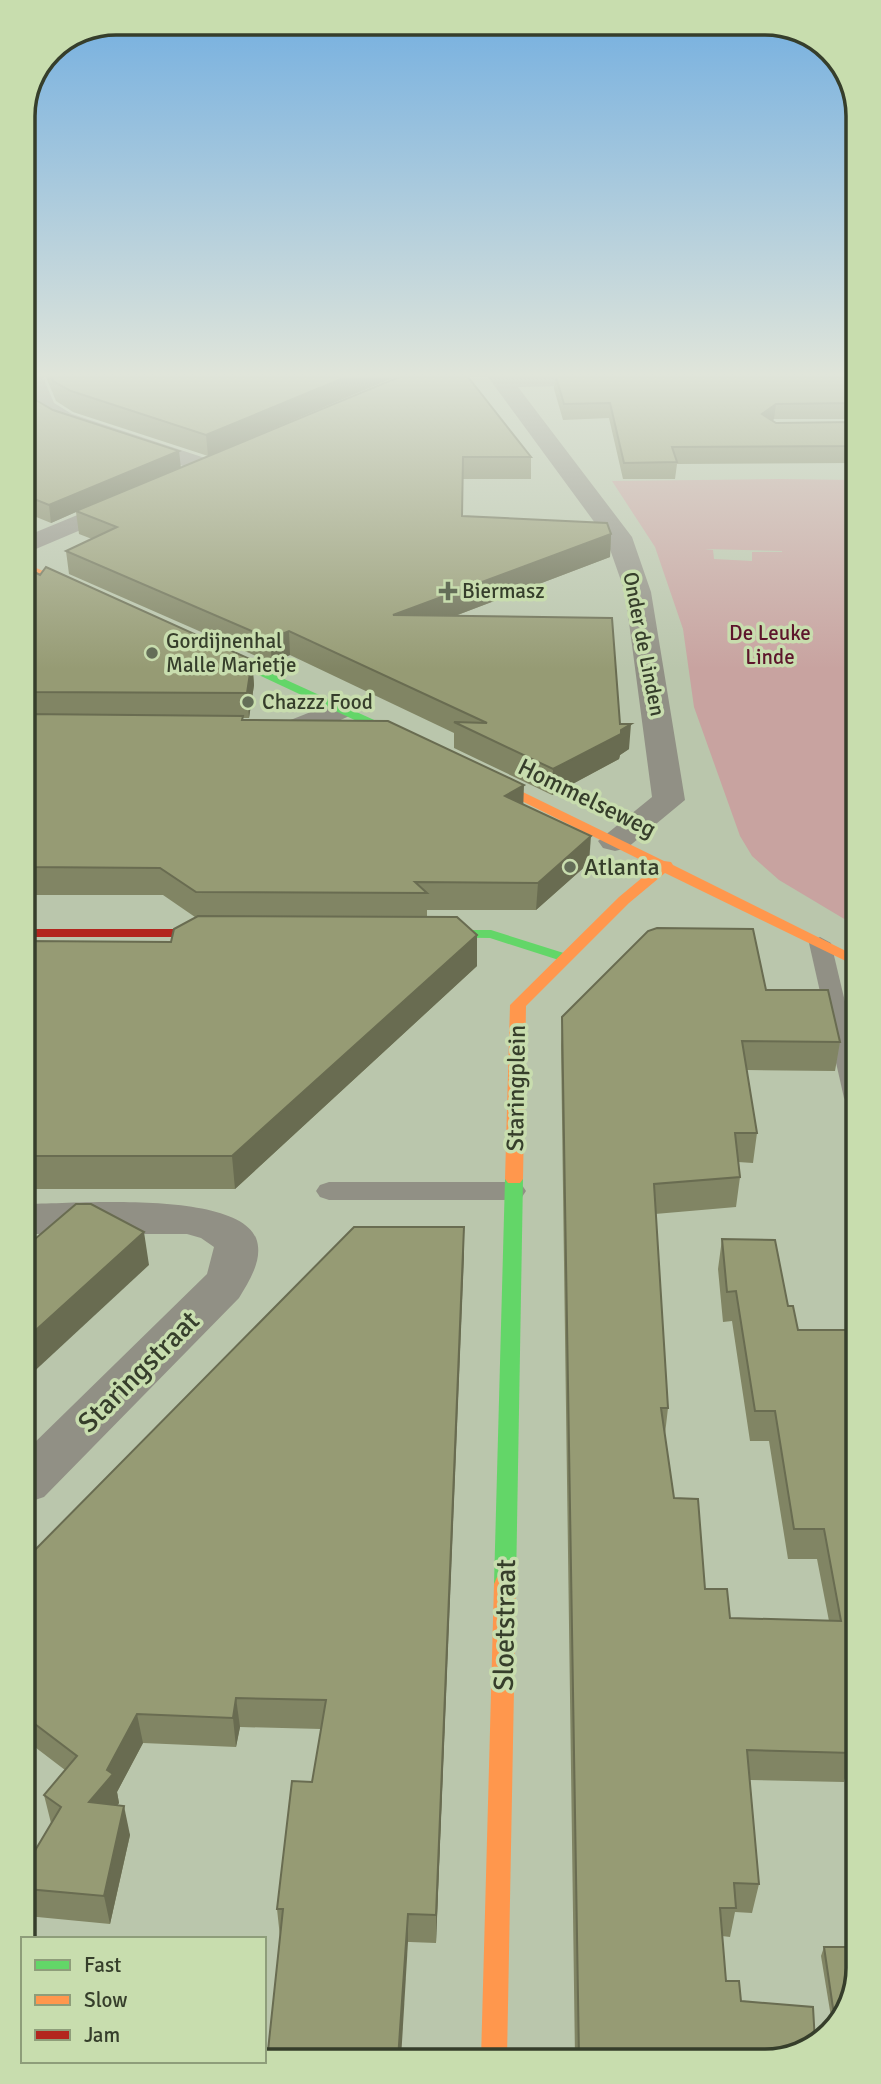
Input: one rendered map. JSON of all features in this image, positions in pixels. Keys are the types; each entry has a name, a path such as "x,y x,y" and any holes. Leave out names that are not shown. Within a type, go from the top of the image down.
{"street":[{"path":"172,483 192,474"},
{"name":"Onder de Linden","path":"573,474 612,526 638,592 669,800 615,841"},
{"path":"35,541 147,493"},
{"path":"35,571 110,603"},
{"path":"184,636 431,752"},
{"path":"236,729 292,730 341,709"},
{"name":"Hommelseweg","path":"466,769 666,865 846,957"},
{"name":"Staringplein","path":"513,1191 518,1005 624,900 666,865"},
{"path":"35,933 243,933"},
{"path":"408,934 491,934 565,958"},
{"name":"Sloetstraat","path":"494,2049 513,1191"},
{"name":"Staringstraat","path":"35,1219 187,1219 216,1227 234,1240 237,1253 234,1270 223,1286 35,1474"}],"lane":[{"path":"820,943 846,1055"},
{"path":"329,1191 513,1191"}],"green space":[{"name":"De Leuke Linde","path":"846,480 846,920 779,880 752,856 740,836 694,707 683,629 655,547 612,481","holes":["705,549 782,552 752,552 752,561 714,559 713,550"]}],"building":[{"path":"35,474 123,474 49,505 35,499"},
{"path":"165,474 463,474 462,516 607,523 611,534 393,615 612,618 620,724 631,724 621,730 621,734 553,769 454,722 487,723 289,631 270,639 66,551 117,527 76,511"},
{"path":"46,567 252,660 247,693 35,692 35,572 40,575"},
{"path":"35,714 243,716 242,720 388,721 524,785 505,796 591,836 538,883 415,882 427,893 196,892 160,868 35,867"},
{"path":"198,916 457,917 477,935 232,1156 35,1156 35,941 171,942 174,929"},
{"path":"657,928 753,929 766,990 828,990 840,1042 742,1041 757,1133 735,1133 740,1177 654,1184 668,1408 661,1408 674,1498 698,1499 705,1589 727,1589 730,1618 841,1621 824,1529 794,1529 775,1411 755,1411 736,1291 727,1292 722,1239 775,1240 788,1306 793,1306 798,1330 846,1330 846,1753 747,1750 759,1884 734,1883 736,1908 720,1908 726,1981 739,1981 741,2001 813,2007 814,2032 791,2045 765,2049 579,2049 562,1017 648,931"},
{"path":"76,1204 91,1204 144,1232 35,1331 35,1239"},
{"path":"354,1227 464,1227 436,1915 408,1914 399,2049 268,2049 283,1909 277,1909 292,1781 312,1782 326,1700 236,1698 233,1718 137,1714 107,1770 113,1774 89,1802 124,1806 104,1896 35,1890 35,1851 61,1807 44,1795 77,1756 35,1724 35,1550"},
{"path":"824,1947 846,1947 842,1994 833,2008"}],"traffic: fast":[{"path":"205,646 414,743"},
{"path":"424,934 491,934 565,958"},
{"path":"505,1584 514,1179"}],"traffic: slow":[{"path":"35,571 90,594"},
{"path":"478,774 846,957"},
{"path":"514,1179 518,1005 624,900 666,865"},
{"path":"494,2049 505,1584"}],"traffic: jam":[{"path":"35,933 224,933"}],"place":[{"name":"Biermasz","path":"448,591"},
{"name":"Gordijnenhal Malle Marietje","path":"152,653"},
{"name":"Chazzz Food","path":"248,702"},
{"name":"Atlanta","path":"570,867"}]}
